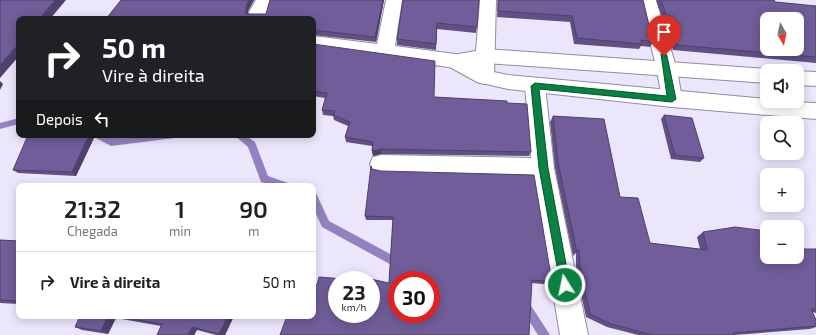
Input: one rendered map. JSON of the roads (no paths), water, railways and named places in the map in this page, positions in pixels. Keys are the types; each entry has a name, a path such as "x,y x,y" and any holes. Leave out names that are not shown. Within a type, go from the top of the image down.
{"street":[{"path":"258,16 258,12 264,0"},
{"path":"385,52 394,0"},
{"path":"484,77 488,0"},
{"path":"648,0 668,70 672,99"},
{"path":"316,42 455,61 486,56 760,76"},
{"path":"455,61 484,77 535,86 816,111"},
{"path":"804,79 816,80"},
{"path":"535,86 543,168 573,332"},
{"path":"381,164 543,168"}],"waterway":[{"path":"0,126 16,122"},
{"path":"103,138 111,142 148,138"},
{"path":"242,138 252,145 264,179 276,183"},
{"path":"316,203 325,224 401,265"},
{"path":"524,305 544,335"}]}
